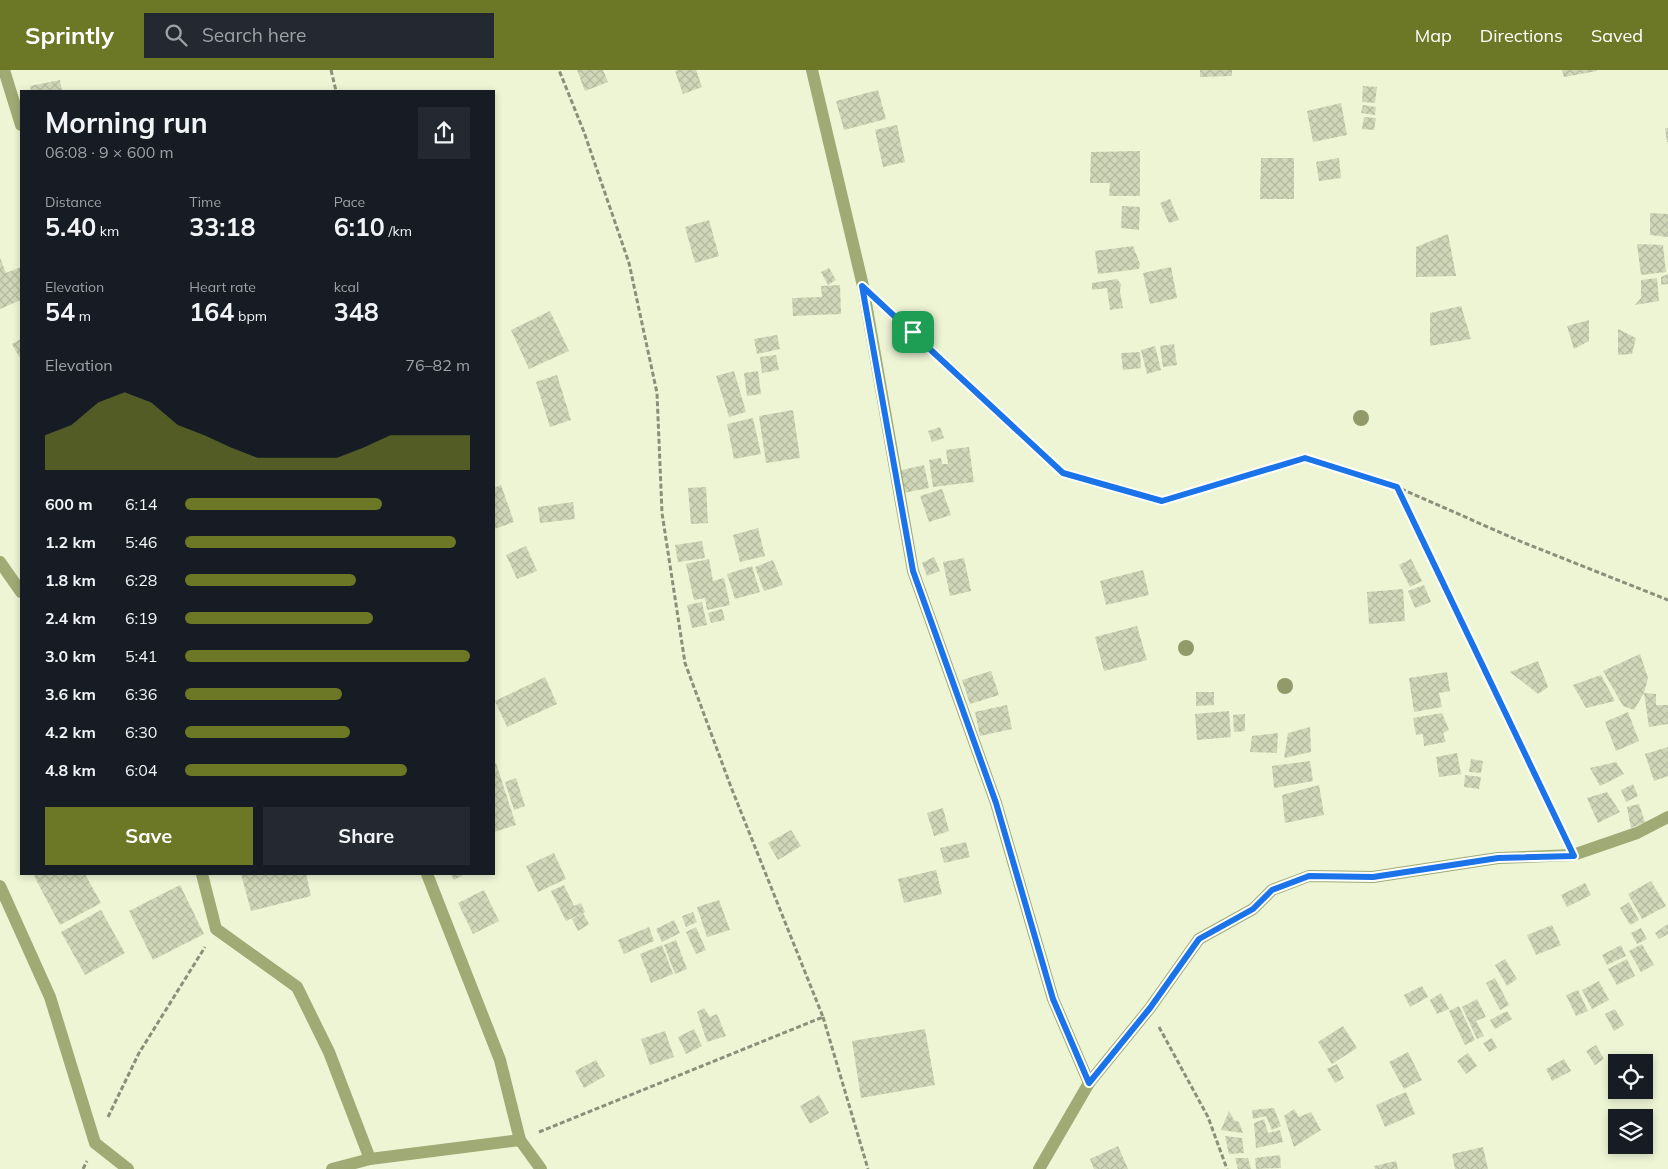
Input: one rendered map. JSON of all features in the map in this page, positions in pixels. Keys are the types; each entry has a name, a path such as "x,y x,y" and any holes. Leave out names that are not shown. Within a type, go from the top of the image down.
{"street":[{"path":"4,70 20,122"},
{"path":"812,70 862,286 913,571 996,803 1053,999 1089,1083"},
{"path":"0,562 20,591"},
{"path":"1040,1169 1089,1083 1150,1008 1199,939 1253,909 1272,890 1309,876 1373,877 1498,858 1574,856 1637,833 1668,817"},
{"path":"202,875 216,929 297,987 329,1052 370,1159"},
{"path":"427,875 500,1060 520,1140 541,1169"},
{"path":"0,886 50,997 96,1143 128,1169"},
{"path":"332,1169 370,1159 520,1140"}],"path":[{"path":"331,70 336,90"},
{"path":"559,70 584,132 630,263 657,393 662,513 685,663 731,787 823,1017 868,1169"},
{"path":"862,286 1063,473 1162,501 1305,458 1397,487 1522,542 1668,600"},
{"path":"1397,487 1574,856"},
{"path":"83,1169 139,1053 216,929"},
{"path":"1150,1008 1208,1117 1228,1169"},
{"path":"520,1140 823,1017"}],"building":[{"path":"577,70 603,70 608,82 585,91"},
{"path":"696,70 702,87 683,94 675,71"},
{"path":"1200,70 1232,70 1232,76 1200,77"},
{"path":"1562,70 1597,70 1597,71 1564,77"},
{"path":"60,80 62,90 31,90 30,86"},
{"path":"1363,86 1377,87 1375,103 1362,102"},
{"path":"878,90 886,119 844,130 836,101"},
{"path":"1341,103 1347,135 1313,142 1307,111"},
{"path":"1363,105 1376,107 1375,115 1361,113"},
{"path":"1364,117 1376,118 1374,130 1362,129"},
{"path":"897,125 905,162 883,167 875,130"},
{"path":"1665,128 1668,128 1668,142 1667,142"},
{"path":"1140,151 1140,196 1109,196 1110,183 1090,183 1091,152"},
{"path":"1261,158 1294,158 1294,199 1260,199"},
{"path":"1339,158 1341,178 1319,181 1316,162"},
{"path":"1170,199 1179,220 1169,223 1160,203"},
{"path":"1122,206 1140,207 1139,230 1121,228"},
{"path":"1650,213 1668,214 1668,237 1650,235"},
{"path":"709,220 719,256 695,263 685,227"},
{"path":"1448,234 1456,276 1416,277 1416,247"},
{"path":"1637,244 1663,245 1666,272 1641,275"},
{"path":"1133,246 1140,264 1139,269 1098,274 1095,251"},
{"path":"0,258 6,273 20,267 20,300 0,309"},
{"path":"1171,267 1177,298 1150,304 1143,273"},
{"path":"829,268 836,280 828,285 821,272"},
{"path":"1668,274 1668,284 1661,285 1661,277"},
{"path":"1657,278 1659,301 1635,305 1641,298 1641,280"},
{"path":"1117,279 1121,284 1120,291 1123,308 1110,310 1107,288 1092,290 1092,283"},
{"path":"840,285 841,314 793,316 792,298 822,297 821,286"},
{"path":"1461,306 1471,339 1430,346 1430,313"},
{"path":"550,311 569,351 529,369 511,330"},
{"path":"1589,320 1589,341 1574,349 1567,326"},
{"path":"1618,329 1636,338 1632,354 1618,355"},
{"path":"777,335 780,349 757,354 754,339"},
{"path":"20,340 19,357 12,344"},
{"path":"1174,344 1177,365 1163,367 1160,346"},
{"path":"1155,346 1161,370 1147,374 1141,350"},
{"path":"1140,352 1141,368 1123,370 1121,353"},
{"path":"776,355 779,370 762,373 760,357"},
{"path":"734,371 746,412 729,417 716,376"},
{"path":"758,371 761,394 747,396 744,373"},
{"path":"557,375 571,420 550,427 536,382"},
{"path":"793,410 800,458 766,463 759,416"},
{"path":"753,418 761,454 734,459 727,424"},
{"path":"940,427 944,438 932,442 928,431"},
{"path":"969,447 974,482 933,487 929,460 941,458 942,464 948,464 946,450"},
{"path":"924,465 929,488 903,493 898,471"},
{"path":"501,485 514,522 495,529 495,488"},
{"path":"706,487 708,523 691,524 688,488"},
{"path":"942,489 951,515 929,522 920,496"},
{"path":"573,502 575,519 540,523 538,507"},
{"path":"758,528 765,556 740,562 733,535"},
{"path":"702,541 705,558 678,562 675,545"},
{"path":"526,546 537,571 517,579 506,555"},
{"path":"934,557 940,571 927,576 922,563"},
{"path":"964,558 971,591 950,596 943,562"},
{"path":"709,559 713,581 724,578 730,605 707,610 705,598 694,600 686,564"},
{"path":"1411,559 1422,581 1410,587 1399,565"},
{"path":"773,560 783,585 764,591 755,567"},
{"path":"752,566 760,592 735,599 727,574"},
{"path":"1143,570 1149,595 1106,605 1100,581"},
{"path":"1424,585 1431,602 1415,608 1408,591"},
{"path":"1403,589 1405,621 1369,624 1367,592"},
{"path":"702,602 707,625 692,628 687,605"},
{"path":"722,609 725,620 711,623 708,613"},
{"path":"1137,626 1147,660 1104,671 1095,637"},
{"path":"1640,654 1648,678 1644,693 1634,710 1623,706 1603,671"},
{"path":"1538,661 1548,687 1538,694 1510,672"},
{"path":"991,671 999,695 970,704 962,680"},
{"path":"1447,672 1450,691 1439,693 1442,707 1414,712 1409,678"},
{"path":"1601,675 1615,701 1586,708 1573,685"},
{"path":"545,677 557,704 507,727 495,701"},
{"path":"1196,692 1214,692 1214,705 1196,706"},
{"path":"1644,693 1656,694 1656,705 1668,705 1668,724 1649,727"},
{"path":"1007,705 1012,729 980,736 975,712"},
{"path":"1229,711 1231,737 1197,740 1195,714"},
{"path":"1628,712 1639,741 1616,751 1605,722"},
{"path":"1442,713 1449,730 1443,733 1446,742 1424,746 1423,734 1416,735 1413,718"},
{"path":"1245,714 1245,731 1234,732 1233,715"},
{"path":"1310,727 1311,752 1284,758 1288,733"},
{"path":"1278,733 1277,753 1250,752 1252,736"},
{"path":"1668,747 1668,776 1654,781 1645,754"},
{"path":"1457,753 1461,774 1439,777 1436,757"},
{"path":"1471,759 1483,761 1481,773 1469,772"},
{"path":"1310,761 1313,781 1274,788 1272,766"},
{"path":"1616,762 1624,774 1600,786 1590,768"},
{"path":"495,764 516,825 495,832"},
{"path":"1465,775 1481,777 1479,789 1464,787"},
{"path":"516,778 525,806 514,810 505,782"},
{"path":"1633,784 1638,796 1626,802 1621,790"},
{"path":"1319,785 1324,815 1285,823 1282,795"},
{"path":"1607,792 1620,812 1598,823 1587,798"},
{"path":"1639,804 1645,822 1631,828 1627,807"},
{"path":"943,808 949,831 934,836 927,813"},
{"path":"791,830 801,846 778,860 768,843"},
{"path":"966,842 970,857 944,863 940,848"},
{"path":"554,853 566,879 538,892 526,866"},
{"path":"936,870 942,894 904,903 898,879"},
{"path":"86,875 101,903 60,925 34,876"},
{"path":"241,875 306,875 311,896 251,911"},
{"path":"452,875 463,875 454,880"},
{"path":"1651,881 1666,906 1642,919 1628,894"},
{"path":"1585,883 1591,895 1567,907 1561,895"},
{"path":"180,885 204,934 153,960 129,911"},
{"path":"564,885 574,906 581,903 585,912 566,921 551,891"},
{"path":"484,890 499,921 473,934 458,903"},
{"path":"719,900 730,930 707,937 697,907"},
{"path":"1629,902 1639,920 1630,925 1620,908"},
{"path":"101,910 125,953 85,975 61,932"},
{"path":"693,912 697,922 686,927 682,916"},
{"path":"583,913 589,924 578,931 572,919"},
{"path":"674,920 680,933 662,942 656,929"},
{"path":"1668,924 1668,934 1659,939 1655,933"},
{"path":"1552,925 1561,945 1536,955 1527,935"},
{"path":"649,927 654,941 624,954 618,940"},
{"path":"696,927 706,950 696,954 686,932"},
{"path":"1641,928 1647,939 1637,944 1631,933"},
{"path":"676,940 687,969 675,974 664,945"},
{"path":"1642,944 1654,965 1641,972 1629,951"},
{"path":"662,945 673,974 651,983 640,954"},
{"path":"1621,945 1626,956 1607,965 1602,955"},
{"path":"1505,959 1517,979 1507,986 1495,965"},
{"path":"1627,959 1635,976 1617,985 1608,969"},
{"path":"1495,978 1509,1005 1500,1010 1486,983"},
{"path":"1599,981 1609,1000 1592,1009 1582,990"},
{"path":"1422,986 1428,997 1410,1007 1404,995"},
{"path":"1578,990 1588,1011 1576,1016 1566,995"},
{"path":"1441,993 1449,1009 1437,1014 1430,1000"},
{"path":"1477,999 1486,1017 1476,1021 1484,1036 1477,1039 1462,1007"},
{"path":"1459,1006 1475,1040 1465,1045 1449,1011"},
{"path":"704,1008 710,1017 717,1014 726,1036 707,1042 697,1012"},
{"path":"1615,1009 1624,1025 1614,1031 1605,1014"},
{"path":"1507,1011 1512,1019 1495,1029 1490,1020"},
{"path":"1343,1026 1357,1048 1332,1064 1318,1042"},
{"path":"694,1029 702,1046 686,1054 678,1037"},
{"path":"925,1029 935,1085 861,1098 852,1041"},
{"path":"665,1031 674,1057 650,1065 641,1039"},
{"path":"1492,1038 1497,1048 1489,1052 1483,1043"},
{"path":"1596,1045 1604,1059 1595,1065 1586,1051"},
{"path":"1408,1052 1422,1080 1404,1089 1389,1062"},
{"path":"1468,1053 1477,1066 1466,1074 1457,1061"},
{"path":"1564,1059 1571,1071 1552,1081 1546,1069"},
{"path":"596,1060 605,1076 584,1088 575,1071"},
{"path":"1337,1064 1344,1078 1335,1083 1327,1069"},
{"path":"1406,1092 1415,1114 1385,1127 1376,1105"},
{"path":"819,1095 829,1113 810,1124 800,1106"},
{"path":"1274,1108 1281,1126 1272,1130 1266,1116 1253,1119 1252,1110"},
{"path":"1294,1109 1299,1117 1311,1112 1321,1130 1294,1147 1284,1116"},
{"path":"1229,1111 1234,1120 1239,1122 1243,1133 1221,1130"},
{"path":"1264,1119 1268,1133 1280,1130 1283,1142 1256,1148 1254,1123"},
{"path":"1225,1136 1242,1138 1244,1153 1229,1154"},
{"path":"1118,1146 1128,1169 1094,1169 1090,1159"},
{"path":"1483,1147 1488,1169 1455,1169 1452,1154"},
{"path":"1280,1155 1281,1168 1256,1169 1255,1158"},
{"path":"1235,1158 1248,1158 1251,1169 1238,1169"},
{"path":"1396,1161 1398,1169 1375,1169 1374,1166"}],"route":[{"path":"862,286 913,332 1063,473 1162,501 1305,458 1397,487 1574,856 1498,858 1373,877 1309,876 1272,890 1253,909 1199,939 1150,1008 1089,1083 1053,999 996,803 913,571 862,286"}]}
